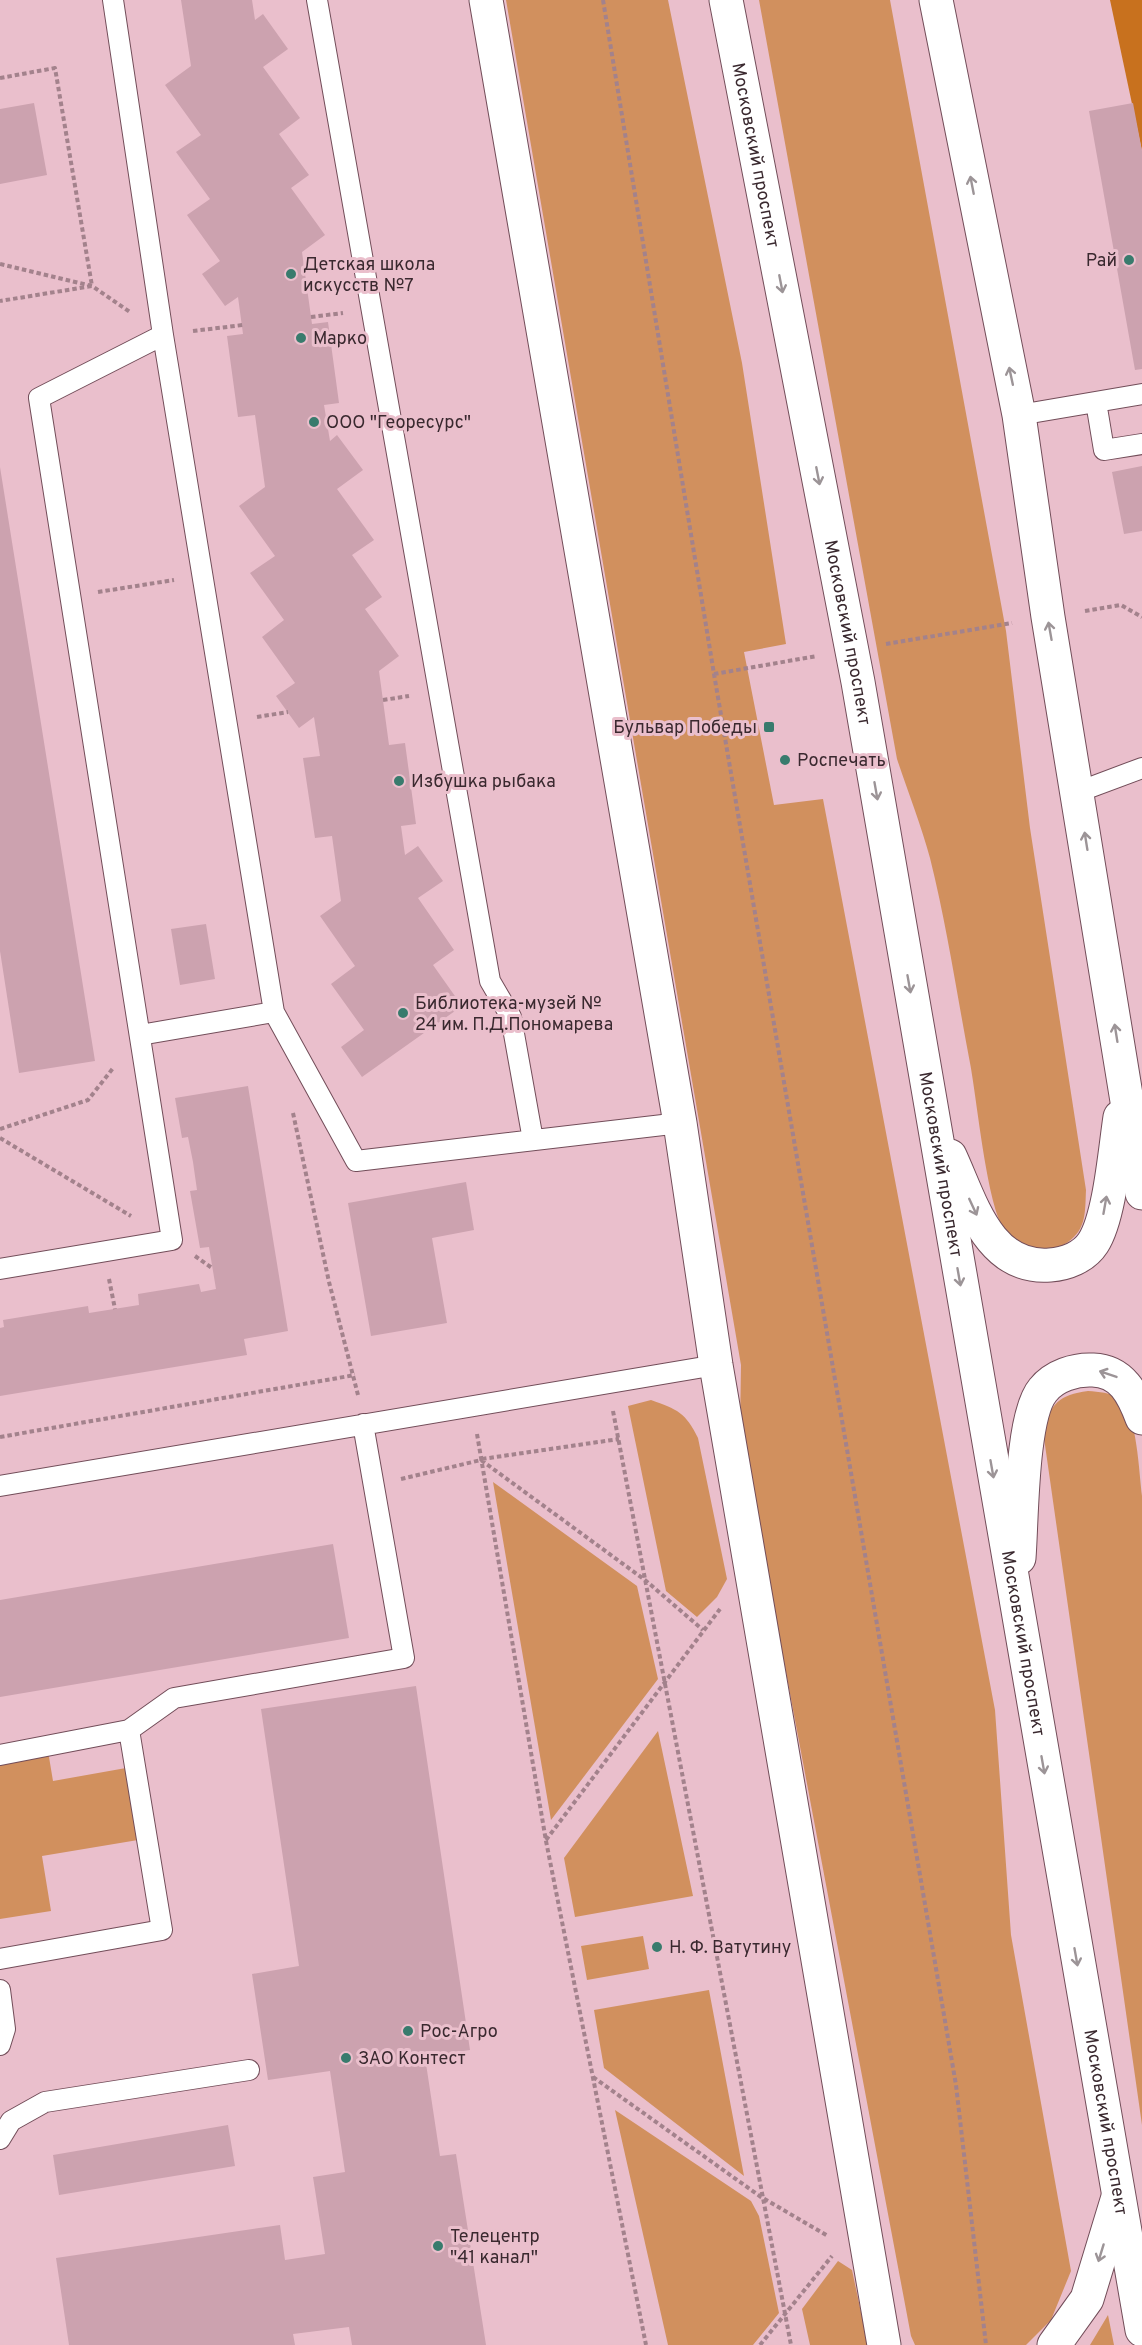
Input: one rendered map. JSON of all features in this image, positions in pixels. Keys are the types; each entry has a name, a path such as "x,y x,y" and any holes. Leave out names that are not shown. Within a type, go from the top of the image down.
{"main road":[{"path":"486,0 680,1123 716,1365 753,1570 884,2345"},
{"name":"Московский проспект","path":"726,0 852,650 1015,1608 1142,2331"},
{"path":"936,0 1019,415 1048,617 1133,1093 1142,1193"},
{"path":"932,1116 985,1232 999,1250 1015,1260 1036,1266 1058,1265 1078,1257 1093,1243 1100,1225 1133,1093"},
{"path":"1015,1608 1030,1416 1043,1389 1066,1373 1094,1370 1119,1378 1133,1393 1142,1418"},
{"path":"1054,2345 1087,2299 1118,2197"}],"lane":[{"path":"113,0 163,334 274,1012 356,1161 680,1123"},
{"path":"316,0 490,981 511,1017 532,1140"},
{"path":"0,1269 172,1240 39,398 163,334"},
{"path":"1019,415 1142,394"},
{"path":"1096,402 1104,450 1142,444"},
{"path":"1078,792 1142,768"},
{"path":"140,1035 274,1012"},
{"path":"0,1486 716,1365"},
{"path":"0,1755 129,1730 174,1698 404,1658 363,1424"},
{"path":"0,1959 162,1930 129,1730"},
{"path":"0,1990 5,2029 0,2044"},
{"path":"0,2139 11,2121 45,2102 249,2070"}],"path":[{"path":"603,0 714,674 956,2085 986,2345"},
{"path":"0,78 55,68 92,286"},
{"path":"0,264 92,286 163,334 243,325"},
{"path":"0,301 92,286"},
{"path":"71,596 202,576"},
{"path":"714,674 1121,605 1142,617"},
{"path":"0,1129 88,1100 140,1035"},
{"path":"292,1105 328,1282 354,1375 363,1424"},
{"path":"0,1138 172,1240"},
{"path":"0,1437 354,1375"},
{"path":"608,1384 791,2345"},
{"path":"472,1406 546,1841 646,2345"},
{"path":"375,1486 481,1460 619,1439"},
{"path":"481,1460 645,1580 703,1630"},
{"path":"546,1841 703,1630 753,1570"},
{"path":"593,2076 761,2197 870,2261"},
{"path":"760,2345 842,2244"}],"shaded area":[{"path":"506,0 668,0 742,363 786,644 744,652 774,805 823,799 995,1710 1011,1935 1071,2271 1051,2320 1026,2345 915,2345 911,2336 740,1428 741,1365"},
{"path":"759,0 890,0 1006,631 1030,828 1086,1190 1084,1219 1079,1231 1068,1242 1052,1250 1035,1250 1019,1244 1005,1231 993,1200 936,884 923,833 897,759"},
{"path":"1110,0 1142,0 1142,151"},
{"path":"1088,1391 1112,1395 1126,1406 1134,1430 1142,1496 1142,2125 1043,1431 1049,1414 1058,1402 1070,1395"},
{"path":"651,1400 668,1406 685,1417 698,1438 727,1579 717,1597 697,1617 666,1591 628,1406"},
{"path":"493,1482 637,1586 658,1679 551,1820"},
{"path":"658,1731 693,1896 575,1917 564,1858"},
{"path":"48,1751 53,1781 126,1768 138,1840 42,1856 51,1911 0,1919 0,1759"},
{"path":"643,1936 649,1969 587,1980 581,1946"},
{"path":"709,1990 744,2176 604,2068 594,2010"},
{"path":"615,2110 751,2201 759,2216 779,2313 753,2345 668,2345"},
{"path":"838,2261 852,2270 868,2345 810,2345 802,2309"},
{"path":"1108,2315 1114,2345 1090,2345"}],"building":[{"path":"181,0 252,0 255,20 263,14 288,49 263,67 300,118 279,134 309,175 291,188 325,235 302,252 312,324 328,322 339,403 324,405 330,441 337,435 363,470 337,489 374,540 352,555 382,597 365,609 399,656 379,671 389,745 405,743 416,824 401,826 405,855 418,846 443,881 418,898 454,950 433,965 462,1006 362,1077 341,1047 364,1030 331,984 355,966 320,916 341,901 332,836 315,838 303,758 320,756 314,717 299,728 276,696 295,683 262,637 284,620 250,573 275,556 239,506 265,487 255,415 238,417 227,336 243,334 238,297 225,306 202,274 220,261 187,215 210,199 176,152 201,135 165,85 191,66"},
{"path":"34,103 47,175 0,184 0,109"},
{"name":"Рай","path":"1133,103 1142,151 1142,369 1135,370 1089,111"},
{"path":"1142,466 1142,531 1124,534 1112,472"},
{"path":"0,467 95,1061 19,1073 0,951"},
{"path":"206,924 215,979 180,985 171,929"},
{"path":"248,1086 288,1331 244,1339 247,1355 0,1396 0,1328 4,1327 3,1320 88,1306 89,1313 139,1305 138,1294 199,1284 201,1292 216,1289 209,1247 200,1248 190,1191 197,1190 193,1162 188,1137 182,1138 175,1098"},
{"path":"466,1182 474,1230 432,1238 447,1323 371,1336 348,1203"},
{"path":"333,1544 349,1638 0,1697 0,1600"},
{"path":"416,1686 470,2050 425,2057 440,2156 456,2154 486,2345 352,2345 349,2327 293,2334 295,2345 69,2345 56,2258 280,2225 285,2260 325,2254 313,2177 345,2172 330,2071 268,2080 252,1974 299,1966 261,1709"},
{"path":"228,2125 235,2166 59,2195 53,2155"}],"place":[{"name":"Рай","path":"1129,260"},
{"name":"Детская школа искусств №7","path":"291,274"},
{"name":"Марко","path":"301,338"},
{"name":"ООО \"Георесурс\"","path":"314,422"},
{"name":"Бульвар Победы","path":"769,727"},
{"name":"Роспечать","path":"785,760"},
{"name":"Избушка рыбака","path":"399,781"},
{"name":"Библиотека-музей № 24 им. П.Д.Пономарева","path":"403,1013"},
{"name":"Н. Ф. Ватутину","path":"657,1947"},
{"name":"Рос-Агро","path":"408,2031"},
{"name":"ЗАО Контест","path":"346,2058"},
{"name":"Телецентр \"41 канал\"","path":"438,2246"}]}
